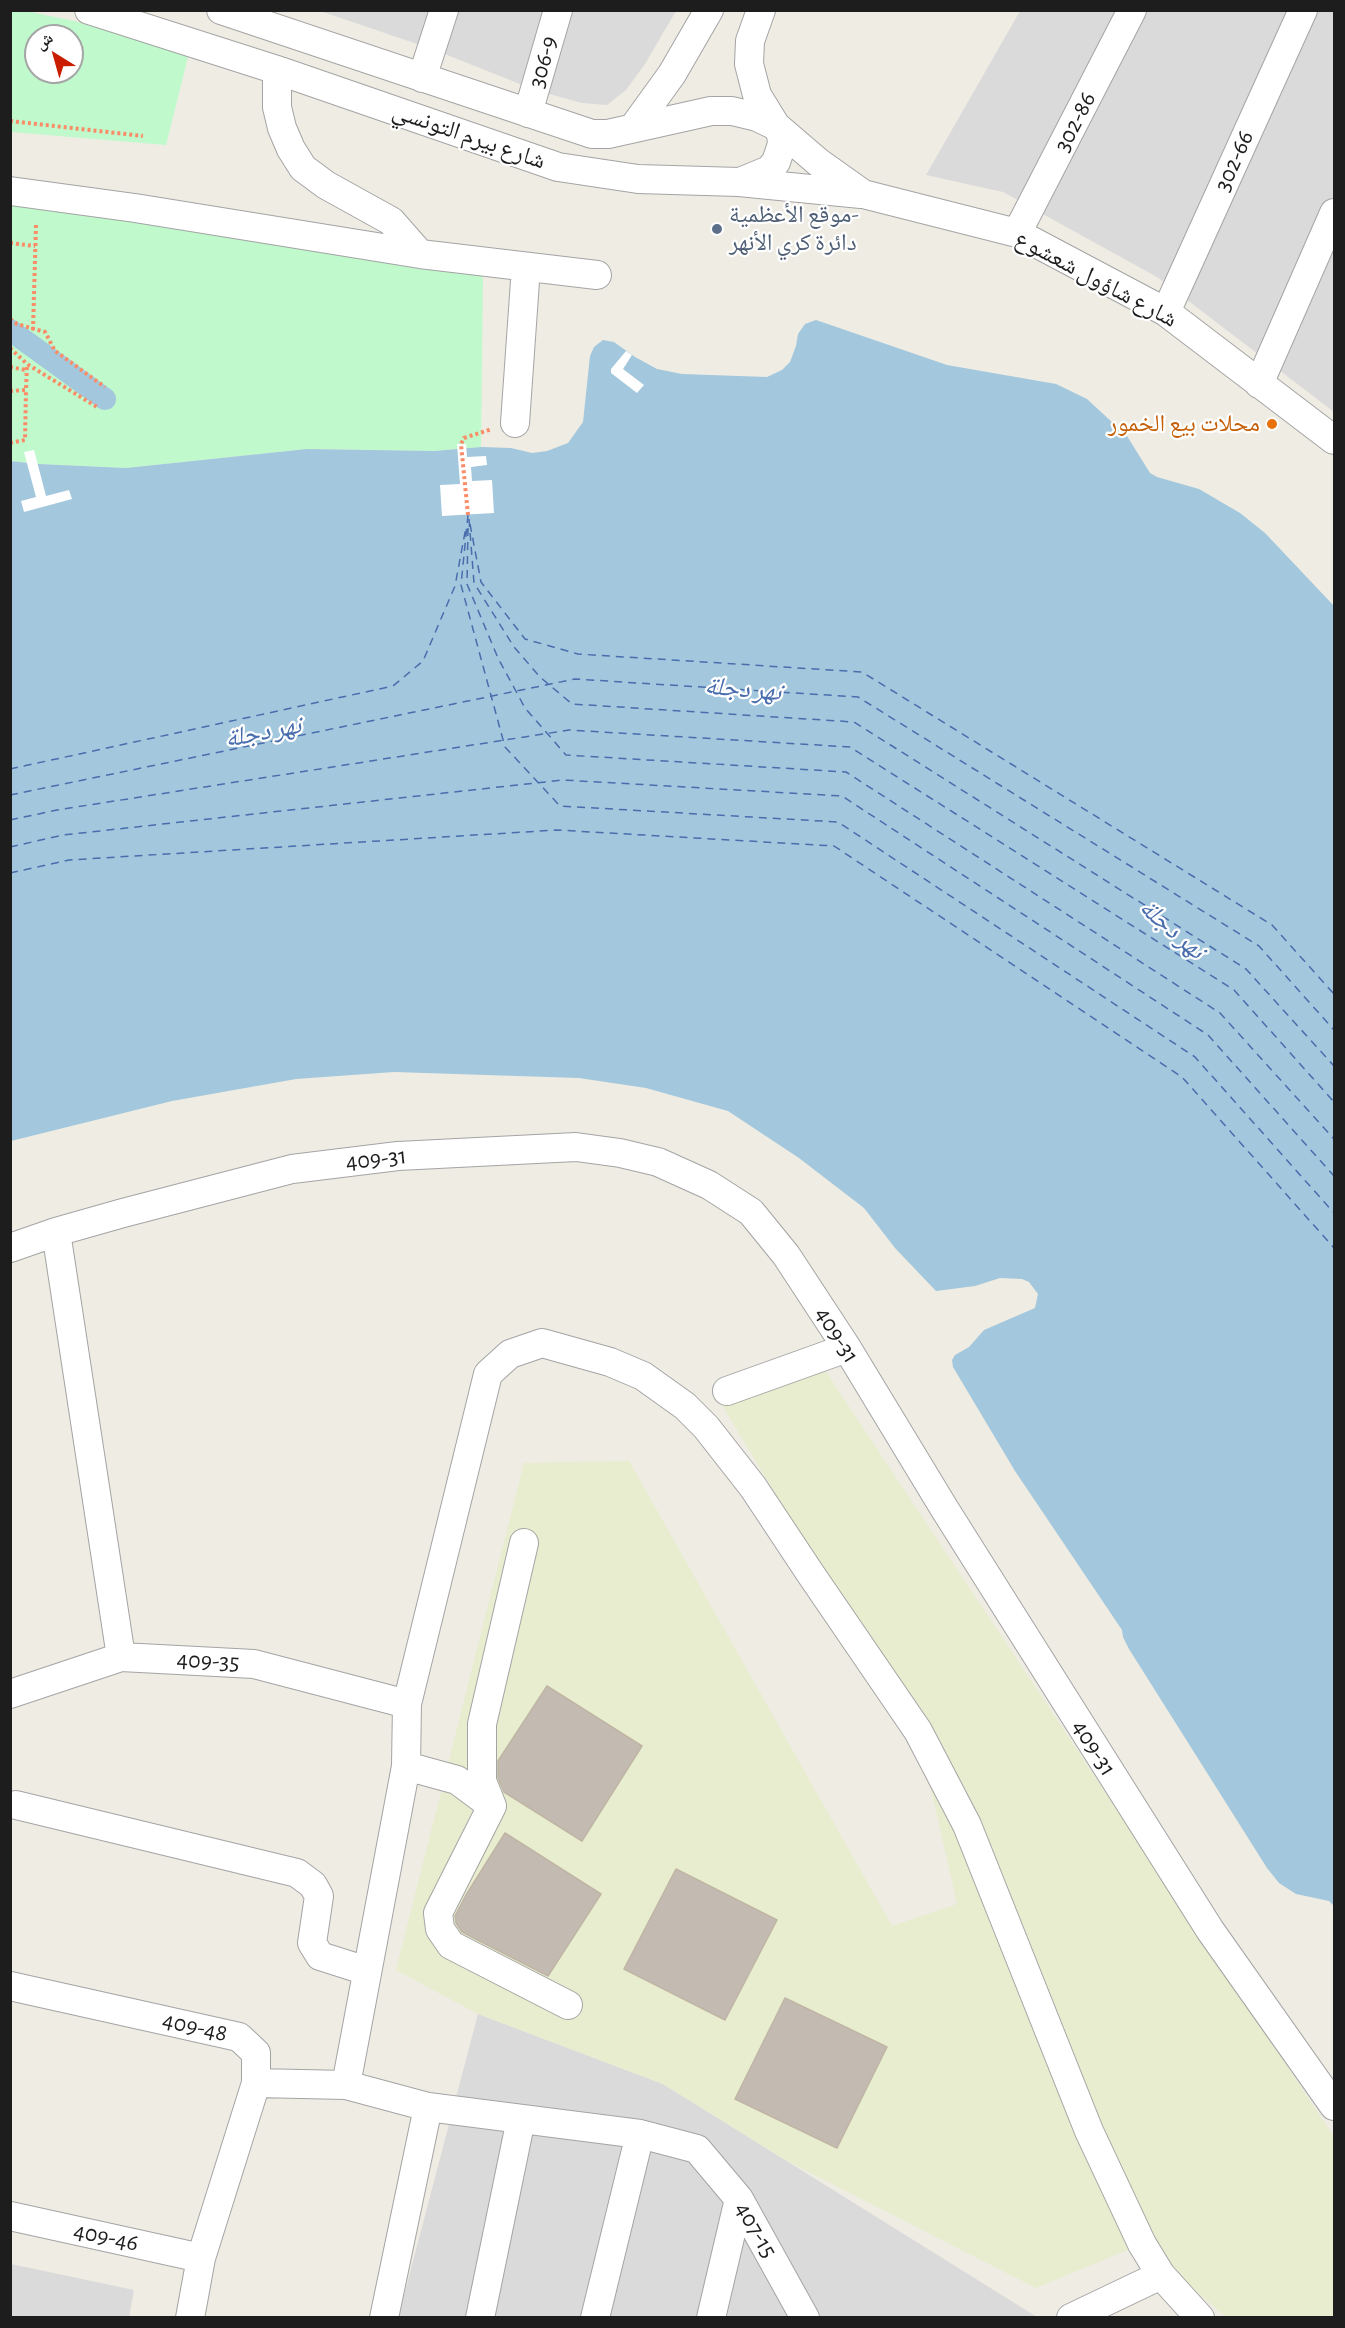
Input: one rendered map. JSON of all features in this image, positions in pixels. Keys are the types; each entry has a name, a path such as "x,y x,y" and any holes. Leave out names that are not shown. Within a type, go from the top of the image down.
{"street":[{"name":"شارع بيرم التونسي","path":"89,10 277,70 558,166 638,179 739,182 863,194"},
{"name":"شارع بيرم التونسي","path":"221,10 283,20 422,78 592,134 608,134 692,114 732,111 757,117 776,126"},
{"path":"422,78 444,10"},
{"name":"306-9","path":"528,113 558,10"},
{"path":"633,128 672,74 709,10"},
{"path":"739,182 769,170 776,162 782,144 781,134 757,95 749,64 750,40 761,10"},
{"name":"302-86","path":"1017,233 1132,10"},
{"name":"302-66","path":"1166,312 1303,10"},
{"path":"277,70 277,107 282,129 303,168 326,186 391,221 420,254"},
{"name":"شارع شاؤول شعشوع","path":"776,126 818,162 863,194 1017,233 1166,312 1259,384 1333,434"},
{"path":"10,191 135,208 420,254 597,275"},
{"path":"1259,384 1335,213"},
{"path":"515,423 526,267"},
{"name":"409-31","path":"10,1248 56,1232 292,1169 398,1156 576,1147 620,1153 658,1162 709,1185 751,1212 786,1256 847,1348 944,1508 1210,1930 1335,2106"},
{"path":"56,1232 121,1657"},
{"path":"346,2085 406,1766 407,1704 488,1374 510,1354 542,1343 610,1362 643,1376 685,1406 706,1427 753,1487 918,1731 967,1825 1089,2131 1142,2244 1161,2274 1200,2318"},
{"path":"726,1391 847,1348"},
{"path":"524,1543 482,1724 482,1781 492,1806 438,1912 440,1929 451,1945 568,2005"},
{"name":"409-35","path":"10,1694 121,1657 254,1664 407,1704"},
{"path":"406,1766 457,1780 492,1806"},
{"path":"16,1805 297,1873 313,1885 319,1896 312,1943 320,1956 367,1971"},
{"name":"409-48","path":"10,1986 239,2037 256,2053 256,2083 201,2258 190,2318"},
{"path":"256,2083 346,2085 428,2107 640,2134 595,2318"},
{"path":"384,2318 428,2107"},
{"path":"480,2318 521,2119"},
{"name":"407-15","path":"640,2134 698,2149 739,2199 805,2318"},
{"path":"711,2318 739,2199"},
{"name":"409-46","path":"10,2217 201,2258"},
{"path":"1071,2318 1161,2274"}],"path":[{"path":"10,121 143,136"},
{"path":"33,330 36,225"},
{"path":"10,243 35,246"},
{"path":"10,319 33,330 45,332 55,351 105,387"},
{"path":"10,348 27,364 97,407"},
{"path":"10,443 25,440 27,364"},
{"path":"10,367 26,370"},
{"path":"10,391 26,390"},
{"path":"468,515 462,444 464,438 515,423"}],"shaded area":[{"path":"320,11 676,11 645,64 626,90 607,105 582,103 535,90 432,49"},
{"path":"1020,11 1334,11 1334,412 1157,277 1003,192 926,175"},
{"path":"478,2014 663,2084 1037,2317 398,2318"},
{"path":"11,2264 134,2290 129,2317 11,2317"}],"green space":[{"path":"10,11 26,11 74,21 138,40 188,57 166,145 11,132"},
{"path":"11,203 483,271 481,447 434,451 307,449 126,468 11,461"},
{"path":"820,1363 1334,2137 1334,2317 1226,2317 1142,2244 1036,2288 787,2161 663,2084 478,2014 396,1970 524,1463 629,1461 892,1926 957,1904 918,1731 719,1400"}],"water":[{"name":"نهر دجلة","path":"816,320 947,365 1056,384 1087,399 1127,436 1150,473 1199,489 1240,513 1265,533 1334,606 1334,1906 1329,1901 1296,1894 1279,1883 1267,1868 1129,1649 1122,1630 1015,1471 953,1367 952,1360 955,1355 969,1347 984,1330 1035,1308 1038,1294 1029,1282 1022,1279 1000,1278 975,1286 936,1291 895,1248 864,1208 799,1158 728,1111 646,1088 579,1078 394,1072 296,1079 172,1101 11,1141 10,461 126,468 307,449 434,451 481,447 511,448 532,453 547,451 568,443 583,422 590,356 594,347 603,340 614,342 657,369 682,374 767,377 782,370 790,362 798,334 805,324"}],"pier":[{"path":"626,351 632,355 623,369 644,385 637,393 611,373 611,369"},
{"path":"457,444 466,444 467,457 486,456 487,465 471,467 472,481 492,480 494,513 442,516 440,485 460,484"},
{"path":"34,450 46,496 69,490 72,499 24,512 21,501 36,497 24,452"}],"building":[{"path":"547,1686 642,1746 582,1841 504,1792 498,1778 498,1761"},
{"path":"505,1833 601,1894 548,1976 462,1932 456,1923 455,1916 466,1895"},
{"path":"676,1869 777,1920 725,2020 624,1969"},
{"path":"785,1998 887,2047 837,2148 735,2099"}],"waterway":[{"path":"10,330 105,399"}],"ferry route":[{"path":"468,515 461,585 505,747 560,806 838,822 1195,1057 1334,1213"},
{"path":"469,519 474,583 514,647 540,677 572,704 854,722 1246,969 1334,1066"},
{"path":"470,524 481,582 525,639 578,654 862,672 1272,925 1334,994"},
{"path":"10,769 393,686 423,661 455,586 466,527"},
{"path":"468,528 467,584 498,658 525,708 566,755 846,772 1220,1013 1334,1139"},
{"path":"10,795 575,679 858,697 1259,946 1334,1030"},
{"path":"10,820 57,810 569,730 850,747 1234,990 1334,1102"},
{"path":"10,847 63,835 563,780 842,796 1208,1035 1334,1176"},
{"path":"10,873 69,860 557,830 834,846 1182,1077 1334,1248"}],"place":[{"name":"موقع الأعظمية- دائرة كري الأنهر","path":"717,229"},
{"name":"محلات بيع الخمور","path":"1272,424"}]}
